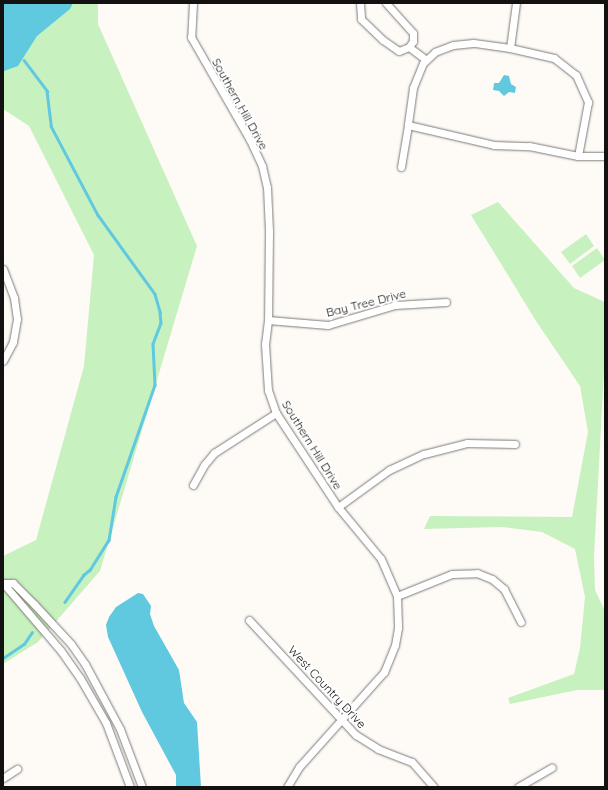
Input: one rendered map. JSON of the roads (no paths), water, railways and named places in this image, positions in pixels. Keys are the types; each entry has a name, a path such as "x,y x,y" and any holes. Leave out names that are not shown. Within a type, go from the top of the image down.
{"street":[{"name":"Southern Hill Drive","path":"193,3 191,37 262,166 269,204 268,320 265,344 268,390 276,413 338,507 381,559 397,596 398,628 390,661 375,685 298,767 287,787"},
{"path":"360,3 360,19 383,40 399,51 409,47 413,41 413,33 386,3"},
{"path":"510,48 516,3"},
{"path":"402,167 413,88 426,60 435,52 453,45 473,43 510,48 554,58 576,75 588,102 578,156"},
{"path":"409,47 426,60"},
{"path":"408,125 494,145 529,146 578,156 605,156"},
{"path":"3,269 14,298 17,319 13,342 3,361"},
{"name":"Bay Tree Drive","path":"268,320 328,325 395,305 446,302"},
{"path":"193,485 204,465 214,453 276,413"},
{"path":"338,507 390,470 424,454 467,444 515,444"},
{"path":"397,596 452,574 478,573 492,579 504,589 521,622"},
{"path":"3,583 61,651 80,678 106,723 130,787"},
{"path":"3,583 13,583 71,644 85,664 120,729 142,787"},
{"name":"West Country Drive","path":"249,620 342,720 366,743 412,762 434,787"},
{"path":"518,787 552,767"},
{"path":"3,778 16,768"}],"water":[{"path":"3,3 73,3 70,9 37,36 18,66 4,71"},
{"path":"504,75 509,76 511,84 516,87 515,93 509,92 504,96 499,91 493,90 494,83 499,83"},
{"path":"138,593 143,594 151,606 150,614 154,626 179,670 184,703 197,722 201,787 176,787 176,775 142,712 108,637 106,625 109,617 116,607"}],"waterway":[{"path":"24,60 47,91 51,126 98,215 155,294 160,312 161,323 153,344 155,385 116,497 109,540 90,570 84,575 65,602"},
{"path":"3,658 24,644 32,632"}]}
